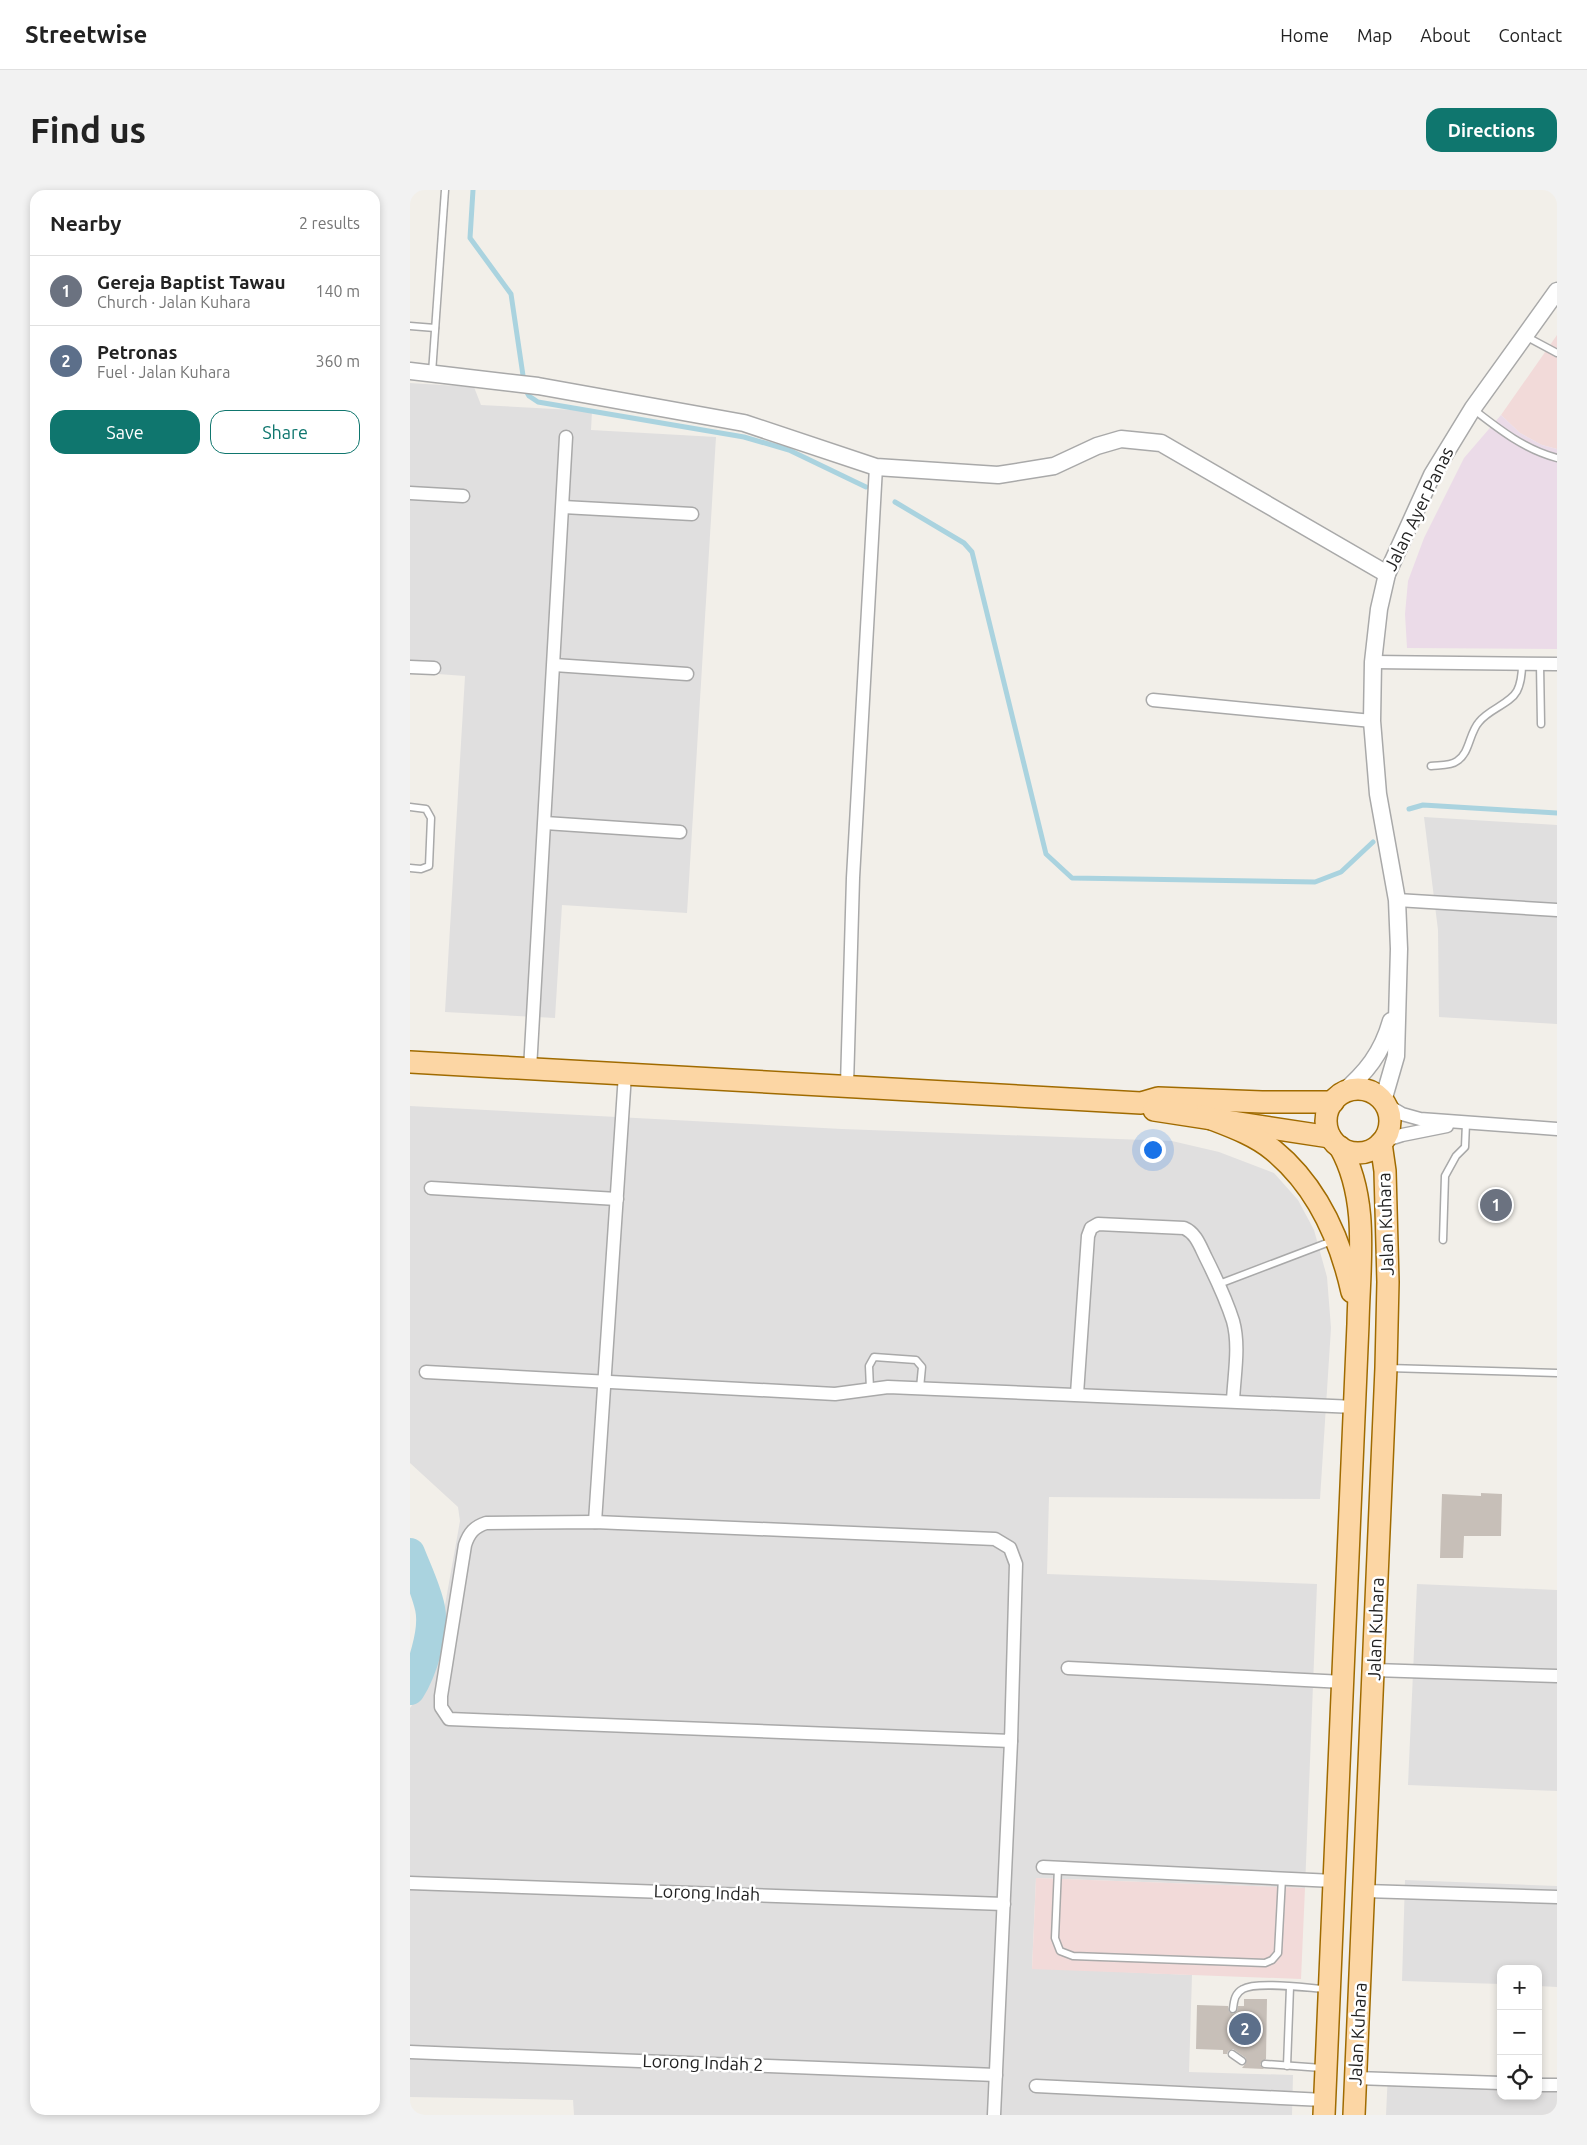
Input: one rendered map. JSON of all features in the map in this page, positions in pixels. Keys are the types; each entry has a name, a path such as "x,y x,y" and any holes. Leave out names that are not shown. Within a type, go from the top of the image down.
{"main road":[{"path":"410,1062 847,1085 1140,1103 1158,1098 1262,1102 1337,1098 1352,1090 1363,1090 1374,1094 1384,1102 1390,1123 1382,1142 1372,1150 1362,1153 1350,1152 1335,1142 1204,1116 1158,1111 1140,1103"},
{"path":"1335,1142 1327,1119 1337,1098"},
{"path":"1204,1116 1254,1138 1278,1155 1304,1182 1329,1221 1348,1273 1358,1324"},
{"name":"Jalan Kuhara","path":"1324,2108 1344,1682 1358,1324 1360,1219 1357,1190 1349,1164 1335,1142"},
{"name":"Jalan Kuhara","path":"1354,2115 1386,1368 1388,1282 1385,1171 1382,1142"}],"street":[{"name":"Jalan Ayer Panas","path":"1384,1102 1396,1056 1399,949 1397,900 1378,794 1372,721 1373,662 1379,609 1387,574 1432,475 1473,408 1557,291"},
{"path":"410,371 538,386 744,423 876,467 998,475 1054,466 1097,446 1121,439 1161,443 1387,574"},
{"path":"530,1069 566,437"},
{"path":"847,1085 853,878 876,467"},
{"path":"410,493 464,496"},
{"path":"562,507 692,514"},
{"path":"1373,662 1557,664"},
{"path":"554,665 687,674"},
{"path":"410,666 434,668"},
{"path":"1153,700 1372,721"},
{"path":"545,823 680,832"},
{"path":"1397,900 1557,910"},
{"name":"Jalan Ayer Panas","path":"1337,1098 1363,1075 1374,1061 1385,1042 1398,997"},
{"path":"595,1522 625,1074"},
{"path":"1384,1102 1402,1114 1420,1119 1557,1129"},
{"path":"1382,1142 1402,1135 1463,1123"},
{"path":"431,1188 617,1199"},
{"path":"1077,1394 1088,1236 1091,1228 1098,1224 1184,1228 1192,1231 1219,1284 1233,1322 1236,1346 1233,1401"},
{"path":"426,1372 834,1394 888,1387 1355,1407"},
{"path":"994,2115 1011,1741 1016,1564 1010,1548 994,1539 595,1522 486,1523 477,1526 468,1535 464,1545 441,1696 441,1707 450,1719 1011,1741"},
{"path":"1068,1668 1344,1682"},
{"path":"1374,1670 1557,1676"},
{"path":"1043,1867 1334,1881"},
{"name":"Lorong Indah","path":"410,1883 1004,1904"},
{"path":"1364,1891 1557,1898"},
{"name":"Lorong Indah 2","path":"410,2052 996,2075"},
{"path":"1356,2078 1497,2083"},
{"path":"1542,2085 1557,2085"},
{"path":"1036,2086 1324,2108"}],"lane":[{"path":"432,373 445,190"},
{"path":"410,326 435,328"},
{"path":"1524,335 1557,353"},
{"path":"1473,408 1510,439 1542,454 1557,458"},
{"path":"1431,766 1455,763 1462,757 1472,731 1480,720 1511,698 1517,690 1522,664"},
{"path":"1540,664 1541,724"},
{"path":"410,807 426,809 431,818 429,866 421,869 410,868"},
{"path":"1443,1240 1446,1176 1456,1156 1465,1147 1463,1123"},
{"path":"1219,1284 1336,1240"},
{"path":"870,1389 869,1366 874,1357 916,1360 922,1367 920,1388"},
{"path":"1386,1368 1557,1373"},
{"path":"1058,1868 1057,1946 1065,1954 1083,1957 1265,1963 1272,1960 1278,1953 1282,1878"},
{"path":"1232,2009 1235,1997 1243,1989 1255,1986 1329,1989"},
{"path":"1287,2066 1290,1987"},
{"path":"1232,2054 1242,2061"},
{"path":"1266,2064 1326,2068"}],"shaded area":[{"path":"1557,335 1557,449 1542,445 1520,433 1501,415"},
{"path":"410,383 474,387 481,405 592,411 591,430 716,437 687,913 562,905 555,1018 445,1012 465,676 410,672"},
{"path":"1501,415 1520,433 1542,445 1557,449 1557,649 1407,648 1405,614 1408,581 1424,538 1464,458"},
{"path":"1424,817 1557,825 1557,1024 1439,1017 1438,930"},
{"path":"410,1106 842,1129 1172,1141 1219,1152 1274,1173 1298,1200 1314,1230 1327,1277 1331,1328 1320,1499 1049,1497 1047,1574 1317,1584 1305,1888 1036,1878 1032,1968 1192,1975 1189,2072 1293,2075 1292,2115 574,2115 573,2100 410,2097 410,1708 432,1678 460,1521 458,1507 410,1463"},
{"path":"1417,1584 1557,1590 1557,1791 1408,1785"},
{"path":"1036,1878 1305,1888 1301,1979 1032,1969"},
{"path":"1405,1880 1557,1886 1557,1987 1542,1986 1542,1965 1497,1965 1497,1984 1402,1981"},
{"path":"1388,2072 1497,2076 1497,2100 1542,2100 1542,2077 1557,2078 1557,2115 1386,2115"}],"building":[{"path":"1481,1493 1502,1494 1501,1536 1464,1536 1463,1558 1440,1558 1442,1494 1481,1496"},
{"path":"1244,1999 1267,1999 1266,2059 1260,2064 1264,2069 1242,2068 1246,2063 1246,2058 1233,2049 1228,2051 1227,2054 1223,2054 1223,2050 1196,2049 1197,2005 1228,2006 1229,2011 1233,2014 1237,2012 1238,2006 1244,2006"}],"waterway":[{"path":"473,190 470,238 511,294 525,389 529,396 538,402 744,437 789,450 866,487"},
{"path":"895,502 964,543 972,552 1046,854 1072,878 1315,882 1341,872 1373,842"},
{"path":"1409,809 1423,805 1557,813"},
{"path":"410,1553 426,1594 431,1617 431,1628 426,1650 419,1672 410,1690"}],"place":[{"name":"Gereja Baptist Tawau","path":"1496,1205"},
{"name":"Petronas","path":"1245,2029"}]}
